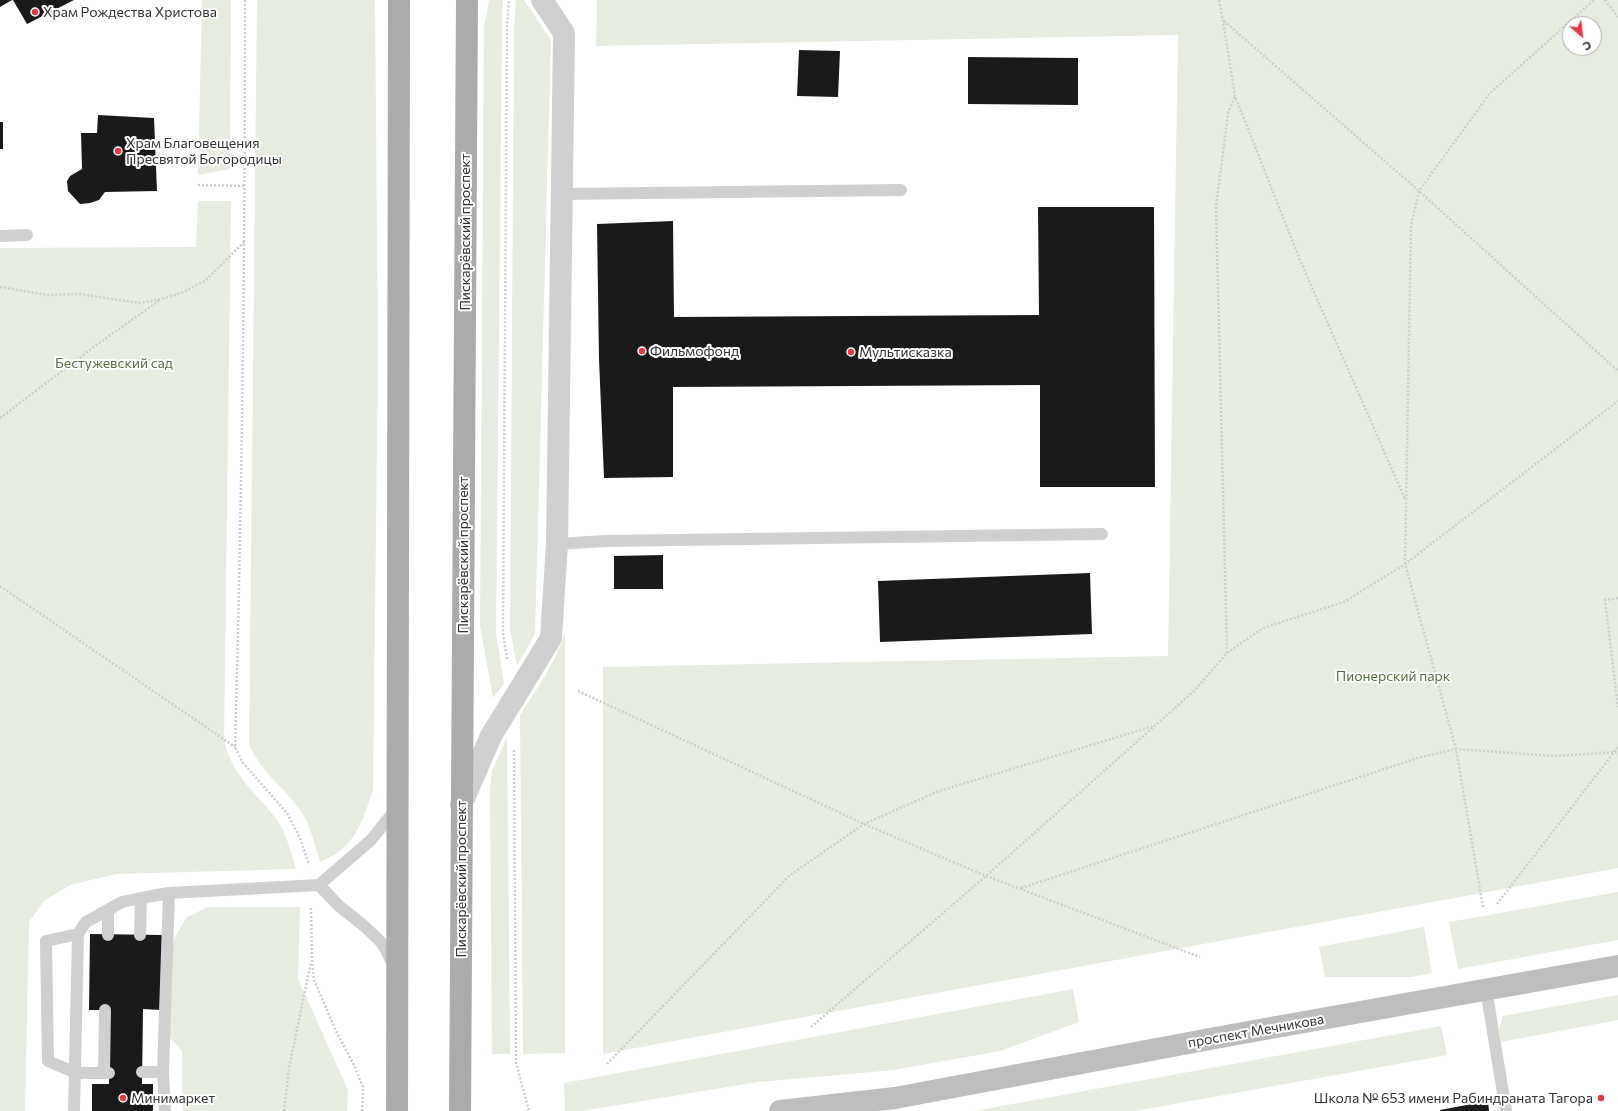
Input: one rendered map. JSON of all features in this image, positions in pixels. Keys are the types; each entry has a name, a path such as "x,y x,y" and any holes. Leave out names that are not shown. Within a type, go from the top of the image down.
{"main road":[{"path":"397,1111 399,0"},
{"name":"Пискарёвский проспект","path":"460,1111 467,0"}],"street":[{"path":"462,805 491,736 551,638 558,544 564,33 542,0"},
{"name":"проспект Мечникова","path":"780,1111 895,1098 1226,1036 1618,966"},
{"name":"проспект Мечникова","path":"848,1111 895,1098"}],"lane":[{"path":"562,194 901,190"},
{"path":"0,236 27,235"},
{"path":"558,544 605,541 1102,534"},
{"path":"74,1111 78,934 86,922 122,902 168,893 314,885 371,840 397,807"},
{"path":"314,885 363,925 380,941 397,973"},
{"path":"165,1111 163,1072 168,893"},
{"path":"140,935 141,898"},
{"path":"108,910 108,934"},
{"path":"78,934 46,941 48,1061 76,1073 106,1073 105,1010"},
{"path":"1486,990 1506,1111"},
{"path":"142,1072 163,1072"}],"path":[{"path":"245,0 245,241 241,521 235,747 243,763 287,813 300,838 314,885 312,960 314,980 336,1031 353,1063 363,1087 362,1111"},
{"path":"508,662 503,625 507,27 509,0"},
{"path":"1218,0 1223,21 1235,96 1300,260 1406,501"},
{"path":"1483,907 1456,749 1405,564 1411,226 1419,190 1490,93 1594,0"},
{"path":"1605,0 1618,17"},
{"path":"1223,21 1419,190 1618,371"},
{"path":"1227,653 1216,207 1228,113 1235,96"},
{"path":"198,186 245,186"},
{"path":"0,287 47,295 79,294 140,303 162,299 181,294 205,281 245,241"},
{"path":"0,418 95,346 162,299"},
{"path":"811,1027 986,876 1194,691 1227,653 1263,628 1344,602 1405,564 1618,401"},
{"path":"0,586 235,747"},
{"path":"1618,598 1605,600 1618,707"},
{"path":"578,691 864,824 986,876 1200,957"},
{"path":"607,1064 789,876 864,824 940,791 1156,725"},
{"path":"514,746 516,1062 529,1111"},
{"path":"1497,904 1618,747"},
{"path":"1020,888 1421,757 1456,749 1554,756 1618,752"},
{"path":"284,1111 289,1068 312,960"}],"green space":[{"path":"202,0 231,0 230,169 198,175"},
{"path":"257,0 375,0 378,356 373,790 360,825 350,841 336,854 320,862 310,830 302,813 260,764 249,745"},
{"path":"489,0 503,0 496,632 504,684 493,698 480,626 484,27"},
{"path":"516,0 524,0 551,40 535,634 517,666 510,629 514,30"},
{"name":"Пионерский парк","path":"597,0 1618,0 1618,868 603,1054 603,667 1168,656 1178,35 596,46"},
{"name":"Бестужевский сад","path":"198,201 231,201 224,739 233,764 239,774 280,825 296,869 116,874 70,885 44,901 29,922 25,1111 0,1111 0,248 196,247"},
{"path":"565,633 565,1053 523,1054 520,715 551,665"},
{"path":"507,737 510,1054 492,1054 490,791 492,771"},
{"path":"1618,892 1618,940 1458,969 1449,922"},
{"path":"208,907 300,907 298,979 348,1090 347,1111 183,1111 182,1051 167,1035 171,949 176,935 187,917"},
{"path":"1424,927 1432,973 1411,977 1325,977 1319,947"},
{"path":"1073,989 1079,1022 1000,1051 894,1070 758,1082 582,1111 565,1111 564,1083"},
{"path":"1618,995 1618,1020 1501,1042 1499,1029 1503,1016"},
{"path":"1441,1026 1447,1055 1135,1111 974,1111"}],"building":[{"name":"Храм Рождества Христова","path":"0,0 12,0 0,7"},
{"name":"Храм Рождества Христова","path":"13,0 74,0 27,24"},
{"path":"799,50 840,51 838,97 797,96"},
{"path":"968,57 1078,58 1078,105 968,104"},
{"name":"Храм Благовещения Пресвятой Богородицы","path":"98,115 154,118 157,191 105,192 99,200 80,204 68,191 67,181 70,176 82,169 81,133 97,133"},
{"path":"0,122 3,122 3,149 0,149"},
{"path":"1038,207 1154,207 1155,487 1040,487 1040,385 673,387 673,477 604,478 599,359 597,224 673,221 674,317 1039,315"},
{"path":"663,555 663,589 614,589 614,556"},
{"path":"1090,573 1092,634 880,642 878,581"},
{"path":"90,934 162,935 161,1010 143,1009 142,1084 153,1084 153,1111 92,1111 92,1084 109,1084 109,1010 89,1010"},
{"path":"1488,1101 1489,1111 1440,1111 1440,1110"}],"place":[{"name":"Храм Рождества Христова","path":"35,12"},
{"name":"Храм Благовещения Пресвятой Богородицы","path":"118,151"},
{"name":"Фильмофонд","path":"642,351"},
{"name":"Мультисказка","path":"851,352"},
{"name":"Минимаркет","path":"123,1098"},
{"name":"Школа № 653 имени Рабиндраната Тагора","path":"1601,1098"}]}
